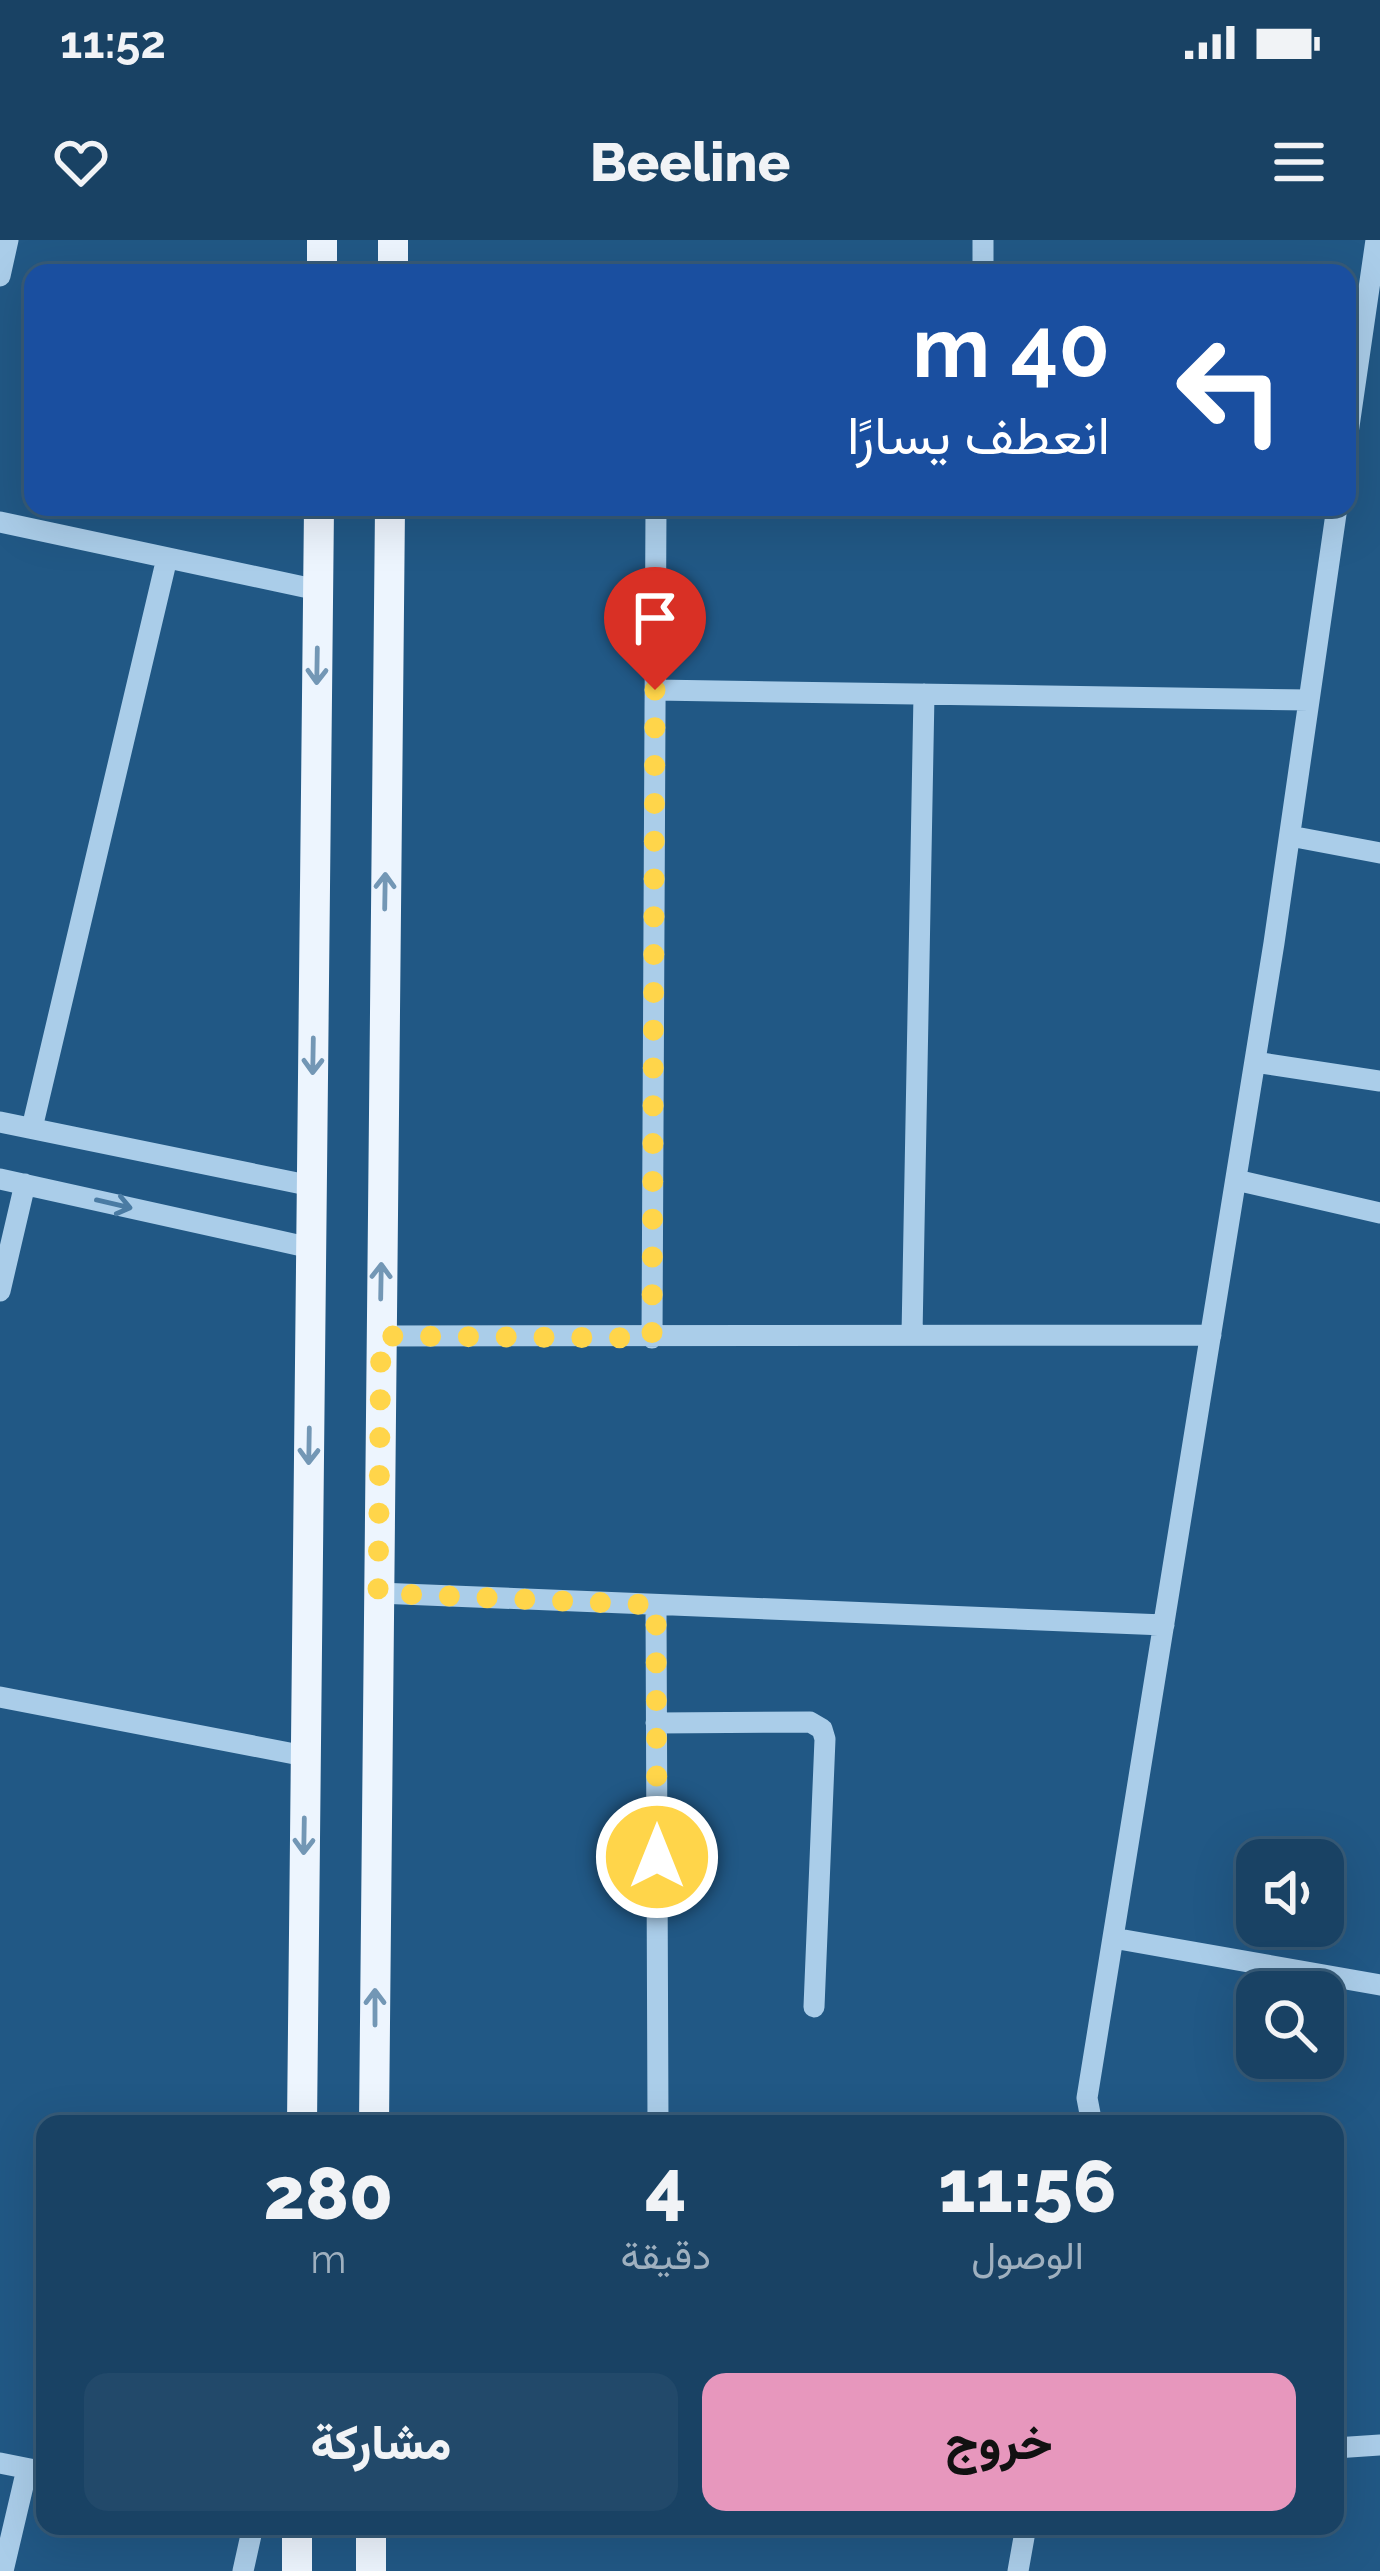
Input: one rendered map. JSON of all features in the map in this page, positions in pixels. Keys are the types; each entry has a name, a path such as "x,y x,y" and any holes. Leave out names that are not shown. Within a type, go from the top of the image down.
{"main road":[{"path":"302,2115 319,516"},
{"path":"374,2115 390,516"},
{"path":"297,2535 297,2571"},
{"path":"371,2535 371,2571"}],"street":[{"path":"0,276 8,240"},
{"path":"1356,375 1376,240"},
{"path":"652,1338 656,516"},
{"path":"1091,2115 1088,2098 1255,1062 1336,516"},
{"path":"0,522 318,590"},
{"path":"32,1128 167,558"},
{"path":"655,690 1309,700"},
{"path":"912,1335 924,694"},
{"path":"1289,836 1380,853"},
{"path":"1255,1062 1380,1081"},
{"path":"0,1122 312,1186"},
{"path":"0,1179 311,1248"},
{"path":"1236,1180 1380,1213"},
{"path":"0,1291 25,1184"},
{"path":"381,1336 1211,1335"},
{"path":"378,1593 1164,1625"},
{"path":"656,1605 658,2115"},
{"path":"0,1697 305,1756"},
{"path":"656,1723 810,1723 822,1730 814,2007"},
{"path":"1113,1938 1380,1985"},
{"path":"1344,2447 1380,2445"},
{"path":"0,2463 36,2470 3,2571"},
{"path":"243,2571 251,2535"},
{"path":"1018,2571 1024,2535"}],"route":[{"path":"655,690 652,1338 381,1336 378,1593 656,1605 657,1857"}]}
